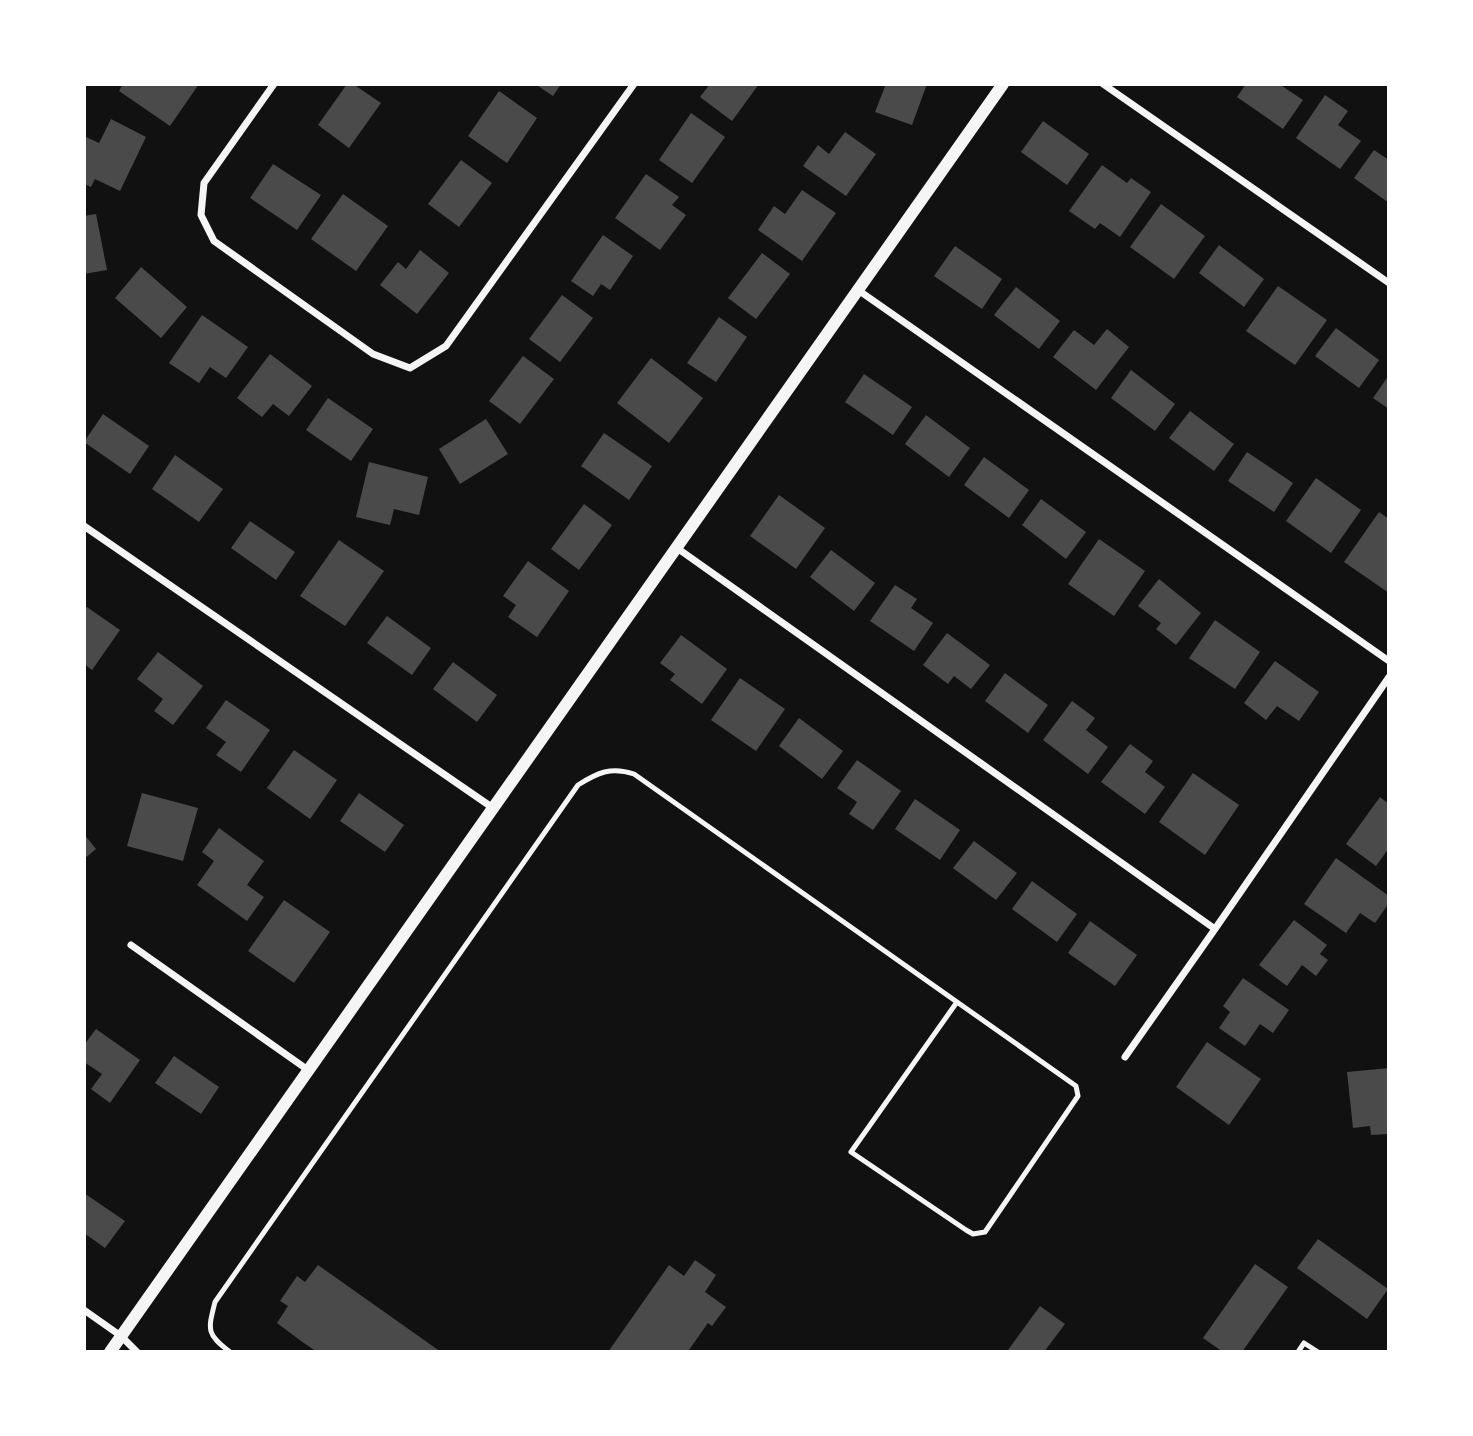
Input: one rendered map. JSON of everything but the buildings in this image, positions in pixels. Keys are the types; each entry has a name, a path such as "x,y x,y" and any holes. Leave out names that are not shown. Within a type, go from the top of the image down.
{"street":[{"path":"274,84 204,183 201,215 214,241 373,354 410,368 446,346 634,84"},
{"path":"110,1352 1003,84"},
{"path":"1103,84 1389,283"},
{"path":"858,290 1389,661"},
{"path":"84,526 493,808"},
{"path":"677,548 1216,929"},
{"path":"1125,1057 1389,677"},
{"path":"131,945 307,1070"},
{"path":"84,1310 121,1336 137,1352"}],"lane":[{"path":"230,1352 216,1342 211,1333 215,1302 578,785 590,778 604,772 622,770 634,774 957,1002 1076,1086 1078,1097 985,1232 973,1234 851,1152 957,1002"},
{"path":"1298,1352 1304,1343 1318,1352"}]}
